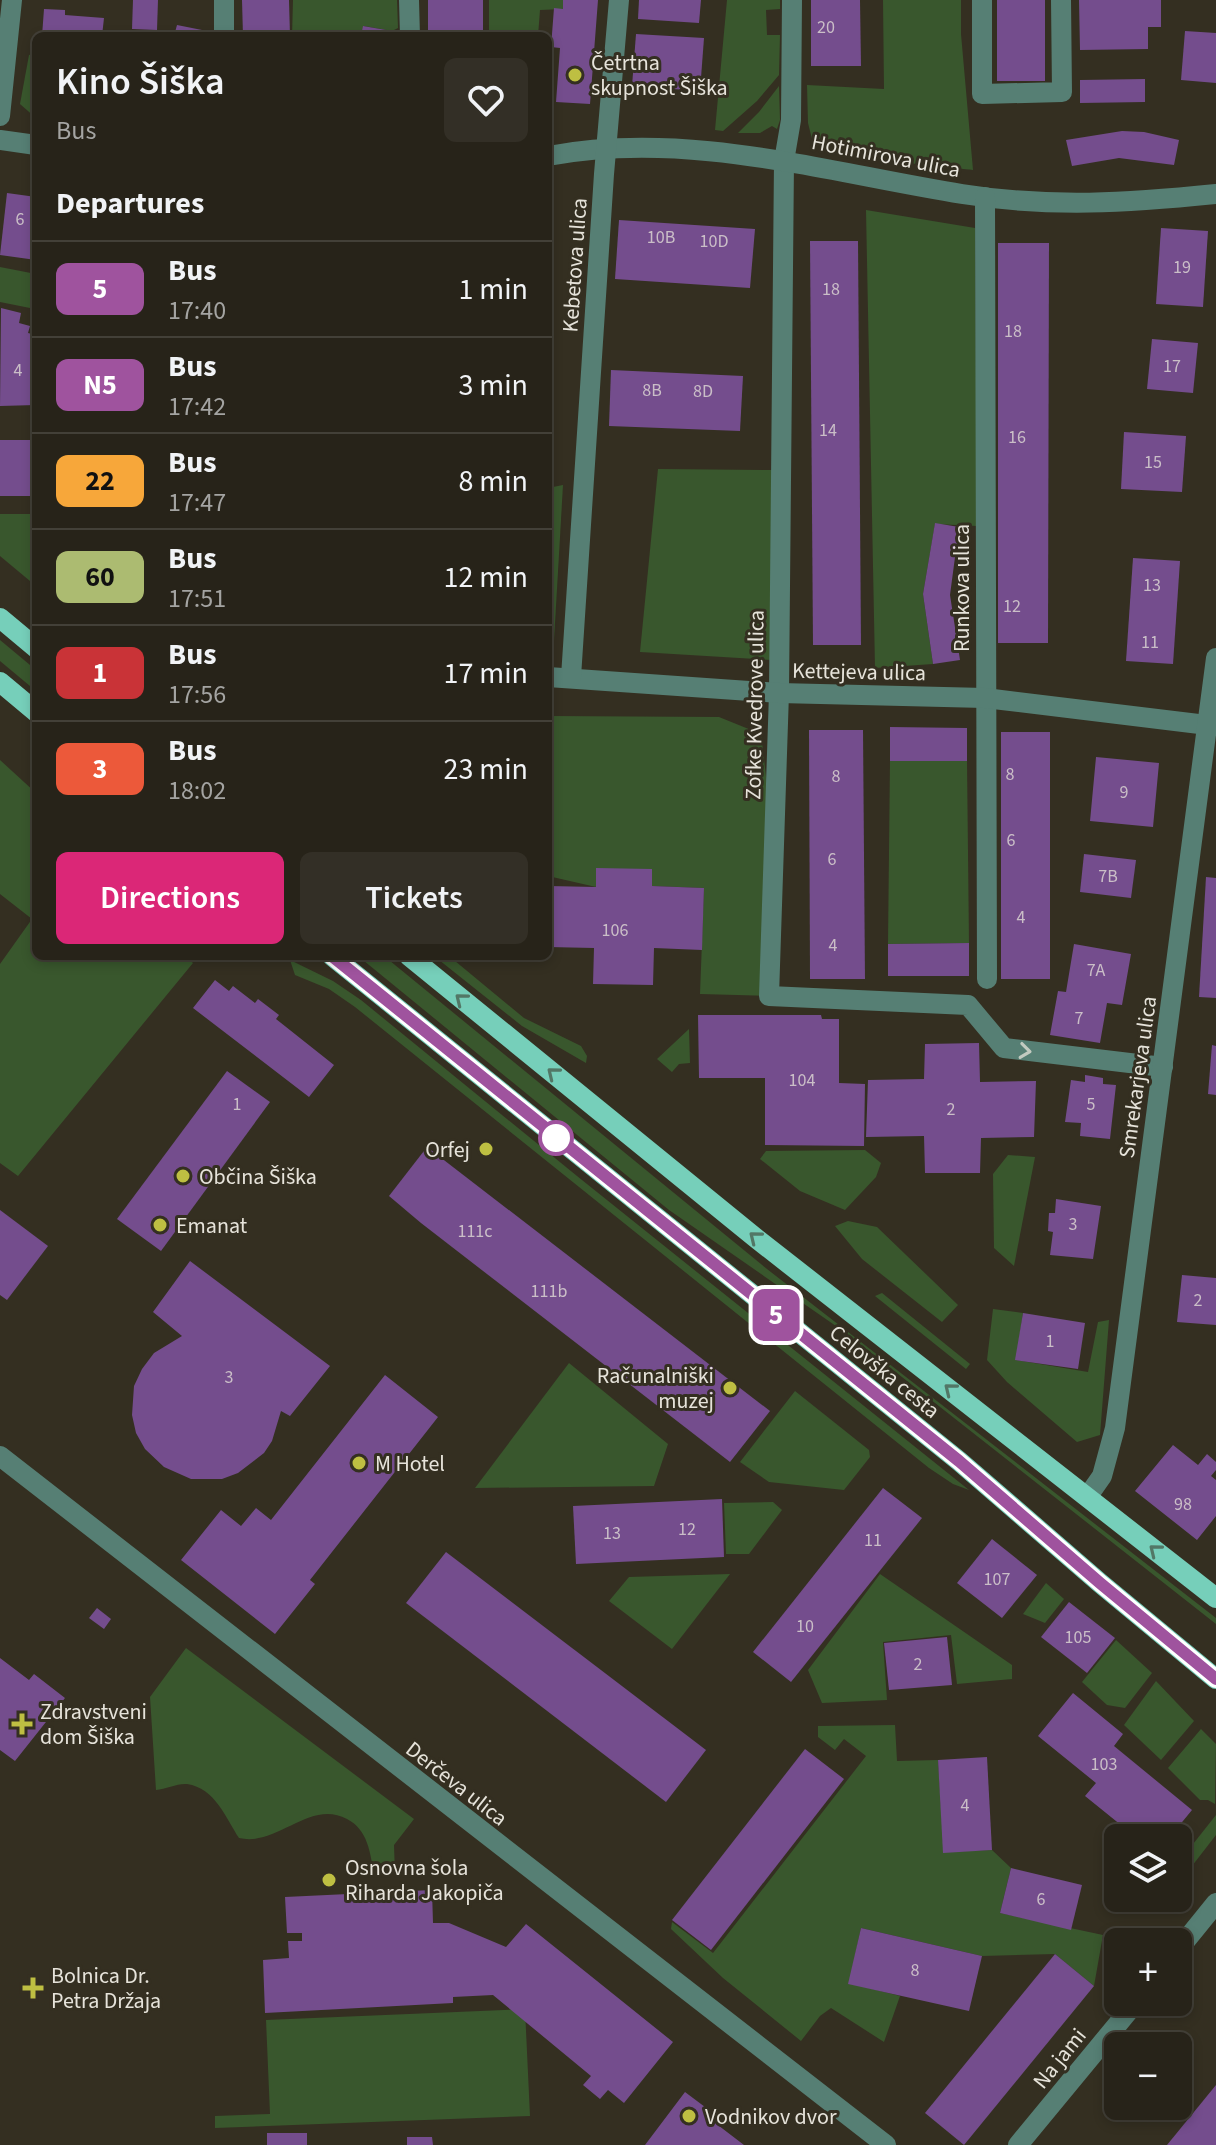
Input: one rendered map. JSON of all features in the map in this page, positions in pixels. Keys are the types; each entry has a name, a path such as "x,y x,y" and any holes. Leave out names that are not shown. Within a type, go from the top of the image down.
{"main road":[{"path":"0,618 32,645"},
{"path":"0,682 32,709"},
{"name":"Celovška cesta","path":"337,960 959,1461 1216,1679"},
{"name":"Celovška cesta","path":"414,960 792,1267 1216,1598"}],"street":[{"path":"0,116 12,0"},
{"path":"224,0 224,32"},
{"path":"409,0 410,32"},
{"name":"Kebetova ulica","path":"571,677 606,149 619,0"},
{"name":"Zofke Kvedrove ulica","path":"792,0 791,120 784,161 779,693 769,996 968,1005 1004,1048 1163,1067"},
{"path":"982,0 982,94 1062,92 1061,0"},
{"path":"0,140 32,144"},
{"name":"Hotimirova ulica","path":"552,156 606,149 691,149 784,161 985,197 1077,205 1134,203 1216,194"},
{"name":"Runkova ulica","path":"985,197 987,979"},
{"name":"Smrekarjeva ulica","path":"1088,1496 1102,1476 1115,1428 1212,725 1216,658"},
{"name":"Kettejeva ulica","path":"552,677 779,693 985,698 1212,725"},
{"name":"Derčeva ulica","path":"0,1456 886,2145"},
{"path":"1192,1933 1216,1903"},
{"name":"Na jami","path":"1018,2145 1124,2016"}],"green space":[{"path":"293,0 397,0 398,28 392,31 364,26 362,32 292,32"},
{"path":"489,0 563,0 563,9 540,10 538,32 489,32"},
{"path":"727,0 780,0 780,9 766,10 767,35 780,35 779,75 757,101 723,131 715,130"},
{"path":"883,0 961,0 973,170 865,156 824,146 812,139 808,123 807,85 884,89"},
{"path":"32,54 32,114 20,104 29,55"},
{"path":"779,86 780,120 777,129 772,126 760,133 738,133 759,112"},
{"path":"866,210 975,228 977,526 935,524 923,594 933,664 875,668"},
{"path":"0,267 32,273 32,308 0,302"},
{"path":"658,469 772,470 772,660 640,652"},
{"path":"563,485 553,658 552,658 552,487"},
{"path":"0,514 32,514 32,583 0,556"},
{"path":"0,640 32,667 32,688 0,661"},
{"path":"552,716 719,717 761,734 775,851 769,996 700,994 704,888 652,886 596,869 596,887 552,877"},
{"path":"0,760 32,789 32,919 0,894"},
{"path":"890,761 967,761 969,943 888,944"},
{"path":"32,919 32,960 190,960 193,963 18,1176 0,1163 0,964"},
{"path":"290,960 333,981 361,1000 969,1490 953,1484 929,1468 355,1007 329,989 295,975"},
{"path":"363,960 389,960 767,1269 1216,1618 1216,1624 846,1333 669,1210"},
{"path":"439,960 454,960 524,1018 581,1046 587,1056 586,1063 522,1026"},
{"path":"689,1029 690,1063 679,1064 672,1072 657,1059"},
{"path":"865,1150 881,1163 876,1177 845,1210 800,1191 760,1159 766,1151"},
{"path":"1008,1155 1035,1157 1014,1266 994,1248 993,1174"},
{"path":"848,1221 877,1227 958,1305 942,1322 862,1259 835,1226"},
{"path":"882,1293 970,1364 966,1369 875,1296"},
{"path":"993,1309 1023,1313 1016,1360 1088,1372 1098,1322 1109,1320 1100,1435 1077,1442 1007,1382 987,1360"},
{"path":"569,1363 668,1444 654,1486 475,1488"},
{"path":"795,1391 869,1450 870,1457 844,1490 769,1482 740,1462"},
{"path":"773,1502 782,1510 749,1554 726,1554 724,1503"},
{"path":"730,1574 672,1649 609,1601 629,1577"},
{"path":"880,1574 1012,1665 1012,1679 957,1684 951,1635 883,1642 887,1700 822,1703 808,1670"},
{"path":"1046,1583 1064,1599 1045,1623 1023,1614"},
{"path":"1116,1640 1152,1673 1125,1708 1107,1705 1082,1682"},
{"path":"186,1648 414,1819 394,1845 395,1874 374,1874 360,1829 347,1819 333,1814 306,1819 267,1836 239,1838 219,1805 205,1791 187,1784 156,1790 150,1697"},
{"path":"1156,1681 1194,1721 1161,1760 1124,1725"},
{"path":"895,1725 897,1761 938,1760 944,1852 992,1850 1011,1868 1000,1913 1103,1935 1094,1986 1055,1954 982,1956 861,1928 849,1983 900,1996 884,2042 831,2008 820,2016 801,2041 723,1978 671,1929 672,1922 713,1953 866,1756 844,1739 835,1750 818,1737 818,1726"},
{"path":"1201,1729 1216,1744 1215,1804 1200,1800 1168,1768"},
{"path":"1216,1815 1216,1835 1192,1866 1192,1845"},
{"path":"525,2009 530,2116 215,2128 215,2116 270,2114 266,2020"}],"building":[{"path":"133,0 158,0 157,30 132,29"},
{"path":"242,0 289,0 290,32 243,32"},
{"path":"428,0 483,0 483,32 428,32"},
{"name":"Četrtna skupnost Šiška","path":"563,0 598,0 590,104 556,102 560,48 552,47 552,34 554,8 563,9"},
{"path":"639,0 701,0 699,23 638,19"},
{"path":"811,0 860,0 861,66 811,66"},
{"path":"997,0 1045,0 1045,81 997,81"},
{"path":"1079,0 1161,0 1161,27 1148,27 1148,49 1080,50"},
{"path":"44,9 65,10 65,15 104,18 102,32 42,32"},
{"path":"177,25 202,30 201,32 175,32"},
{"path":"363,26 392,31 392,32 362,32"},
{"path":"1185,31 1216,33 1216,83 1181,80"},
{"path":"636,34 704,38 700,91 632,86"},
{"path":"1145,79 1145,102 1080,103 1080,80"},
{"path":"1122,131 1144,132 1179,140 1174,165 1119,158 1072,166 1066,140"},
{"path":"7,193 32,196 32,259 0,255"},
{"path":"619,220 755,229 750,288 615,279"},
{"path":"1161,228 1208,231 1203,307 1156,304"},
{"path":"810,241 858,241 861,645 813,645"},
{"path":"998,243 1049,243 1048,643 998,643"},
{"path":"1,308 21,313 19,323 30,326 32,405 0,406"},
{"path":"1152,339 1198,343 1193,393 1147,389"},
{"path":"611,370 743,376 740,431 609,426"},
{"path":"1124,432 1186,436 1182,492 1121,489"},
{"path":"0,440 32,440 32,496 0,496"},
{"path":"935,523 959,527 950,595 960,660 933,664 923,594"},
{"path":"1133,558 1180,561 1173,664 1126,661"},
{"path":"890,727 967,728 967,761 890,761"},
{"path":"809,730 863,730 865,979 810,979"},
{"path":"1001,732 1050,732 1050,979 1001,979"},
{"path":"1096,757 1159,763 1153,827 1090,821"},
{"path":"1084,854 1136,860 1131,898 1080,892"},
{"path":"596,868 652,869 652,886 704,888 702,950 654,948 653,985 593,984 594,948 552,947 552,886 596,887"},
{"path":"1206,877 1216,878 1216,998 1199,997"},
{"path":"969,943 969,976 888,976 888,944"},
{"path":"1074,944 1131,954 1122,1005 1107,1003 1100,1043 1050,1035 1058,991 1066,992"},
{"path":"215,980 229,991 233,986 255,1003 258,999 279,1015 276,1019 334,1065 309,1097 193,1008"},
{"path":"698,1015 821,1015 822,1019 839,1019 839,1083 865,1084 864,1146 765,1145 765,1078 699,1078"},
{"path":"979,1043 980,1082 1036,1081 1034,1137 981,1138 980,1173 925,1173 924,1136 866,1137 868,1080 924,1079 925,1044"},
{"path":"1212,1045 1216,1046 1216,1095 1208,1094"},
{"name":"Občina Šiška","path":"227,1071 270,1102 161,1251 117,1219"},
{"path":"1085,1075 1103,1078 1103,1084 1116,1085 1110,1139 1080,1136 1081,1123 1065,1122 1071,1080 1085,1082"},
{"path":"427,1147 770,1411 730,1462 389,1196"},
{"path":"1056,1199 1101,1206 1093,1259 1050,1255 1053,1232 1048,1231 1049,1213 1055,1213"},
{"path":"0,1210 48,1246 7,1300 0,1295"},
{"path":"190,1261 330,1366 290,1416 281,1411 272,1441 264,1453 238,1473 222,1479 191,1479 164,1467 145,1449 136,1433 132,1415 134,1386 142,1369 154,1353 182,1336 153,1312"},
{"path":"1182,1275 1216,1278 1216,1325 1177,1322"},
{"path":"1023,1313 1085,1323 1078,1369 1015,1360"},
{"name":"M Hotel","path":"385,1375 438,1417 310,1580 315,1584 275,1634 181,1560 221,1510 241,1526 256,1508 271,1520"},
{"path":"1173,1445 1198,1465 1207,1454 1216,1462 1216,1470 1211,1476 1216,1480 1216,1516 1197,1540 1135,1491"},
{"path":"883,1488 922,1518 791,1682 753,1652"},
{"path":"722,1499 724,1557 576,1564 573,1506"},
{"path":"992,1539 1037,1575 1002,1618 957,1583"},
{"path":"446,1552 706,1750 666,1802 406,1603"},
{"path":"1069,1602 1115,1638 1087,1673 1041,1637"},
{"path":"97,1608 111,1619 104,1629 89,1618"},
{"path":"947,1637 952,1685 889,1690 884,1643"},
{"name":"Zdravstveni dom Šiška","path":"0,1658 29,1680 34,1674 65,1698 15,1761 0,1750"},
{"path":"1073,1693 1123,1734 1114,1746 1192,1810 1180,1824 1120,1824 1085,1796 1096,1783 1038,1736"},
{"path":"805,1749 844,1779 711,1950 672,1920"},
{"path":"987,1757 992,1850 943,1853 938,1760"},
{"path":"1011,1868 1082,1885 1071,1930 1000,1913"},
{"path":"432,1890 433,1923 449,1923 506,1947 526,1924 673,2042 624,2103 608,2090 600,2099 583,2085 591,2076 493,1995 453,1997 453,2003 265,2013 263,1960 289,1958 288,1941 302,1941 302,1933 287,1933 285,1897"},
{"path":"861,1928 982,1956 969,2011 848,1984"},
{"path":"1055,1954 1094,1986 964,2145 925,2113"},
{"path":"1216,2085 1216,2145 1167,2145 1187,2120 1192,2120 1192,2114"},
{"name":"Vodnikov dvor","path":"685,2092 713,2113 710,2119 744,2145 645,2145"},
{"path":"267,2133 307,2133 307,2145 267,2145"},
{"path":"407,2137 432,2137 433,2145 407,2145"}],"bus line":[{"name":"5","path":"337,960 959,1461 1216,1679"}],"place":[{"name":"Četrtna skupnost Šiška","path":"575,75"},
{"name":"Orfej","path":"486,1149"},
{"name":"Občina Šiška","path":"183,1176"},
{"name":"Emanat","path":"160,1225"},
{"name":"Računalniški muzej","path":"730,1388"},
{"name":"M Hotel","path":"359,1463"},
{"name":"Zdravstveni dom Šiška","path":"22,1724"},
{"name":"Osnovna šola Riharda Jakopiča","path":"329,1880"},
{"name":"Bolnica Dr. Petra Držaja","path":"33,1988"},
{"name":"Vodnikov dvor","path":"689,2116"}]}
